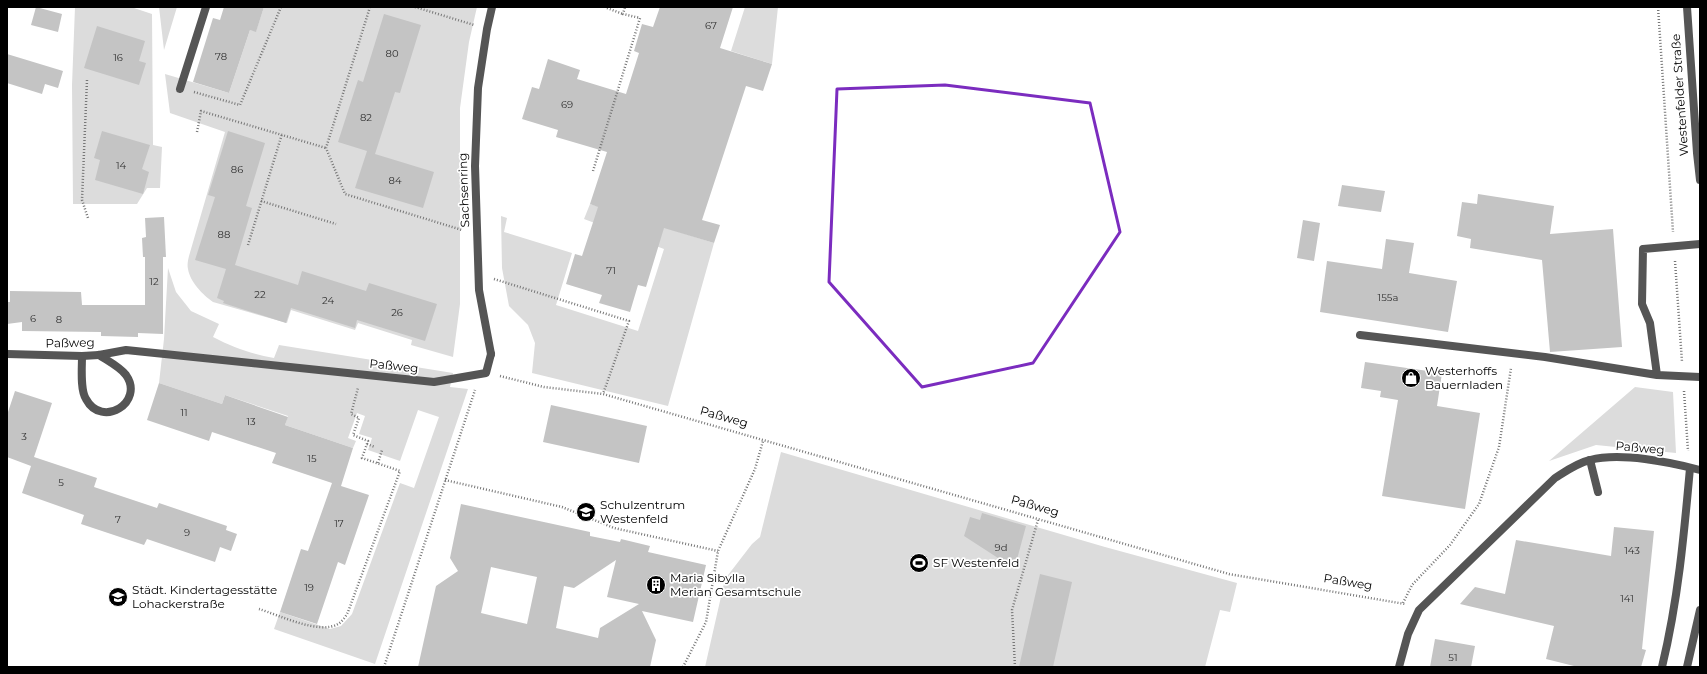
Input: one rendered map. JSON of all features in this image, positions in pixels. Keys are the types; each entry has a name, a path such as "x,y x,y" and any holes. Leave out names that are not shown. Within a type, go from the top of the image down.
{"street":[{"path":"180,89 206,7"},
{"name":"Sachsenring","path":"486,373 491,354 479,290 475,134 478,88 486,29 492,7"},
{"name":"Westenfelder Straße","path":"1687,7 1696,153 1700,180"},
{"path":"1657,375 1650,323 1642,304 1643,249 1674,245 1700,244"},
{"path":"1360,336 1513,353 1657,375 1700,377"},
{"name":"Paßweg","path":"7,354 82,356 99,355 126,350 434,382 486,373"},
{"path":"82,356 83,388 86,400 96,410 109,412 120,409 130,396 130,383 123,372 99,355"},
{"name":"Paßweg","path":"1399,667 1408,634 1419,610 1555,478 1569,468 1590,460 1609,457 1666,462 1700,470"},
{"path":"1590,460 1598,492"},
{"path":"1662,667 1676,603 1690,468"},
{"path":"1687,667 1700,610"}],"path":[{"path":"180,89 240,105 281,7"},
{"path":"370,7 326,148 344,194 478,235"},
{"path":"415,7 486,29"},
{"path":"623,14 625,7"},
{"path":"1658,7 1686,432"},
{"path":"593,171 640,18 607,8"},
{"path":"87,80 82,200 88,218"},
{"path":"197,132 201,111 326,148"},
{"path":"248,245 282,134"},
{"path":"262,201 336,224"},
{"path":"478,274 628,321 603,394"},
{"path":"1403,603 1412,585 1450,544 1479,504 1499,448 1513,353"},
{"path":"384,667 473,394 486,373"},
{"name":"Paßweg","path":"486,373 544,387 603,394 1229,574 1403,603 1419,610"},
{"path":"259,608 315,627 326,627 338,624 348,612 400,471 362,458 368,441 353,435 359,418 351,414 361,374"},
{"path":"683,667 706,622 718,551 755,469 764,441"},
{"path":"367,444 375,447"},
{"path":"378,463 382,450"},
{"path":"445,480 562,506 614,528 718,551"},
{"path":"1015,667 1012,610 1038,520"}],"highlighted area":[{"path":"945,85 1090,103 1120,232 1033,363 922,387 829,282 837,89"}],"shaded area":[{"path":"75,7 131,7 152,14 153,145 162,147 160,188 147,188 137,204 73,204 72,85"},
{"path":"159,7 177,7 164,50"},
{"path":"264,7 477,7 469,42 460,108 460,304 453,357 411,345 412,340 358,323 355,330 291,310 287,323 213,302 201,292 191,279 188,262 225,132 170,113 165,74 229,93 250,30 256,31"},
{"path":"745,7 778,7 772,64 731,51"},
{"path":"590,204 714,243 668,406 532,373 535,343 528,325 509,306 502,268 501,216 507,218 504,232 572,253 556,305 638,331 664,249 584,219"},
{"path":"168,268 176,292 191,311 219,324 213,337 228,344 274,358 279,345 453,373 450,387 468,389 375,664 274,629 280,612 330,629 341,626 352,614 400,483 414,488 439,417 418,410 400,461 368,450 372,438 359,434 365,416 357,413 348,438 356,441 353,448 285,425 288,416 225,395 222,404 159,383 164,339"},
{"path":"1635,387 1673,392 1676,453 1596,445 1549,461"},
{"name":"SF Westenfeld","path":"781,452 1105,547 1237,583 1230,612 1220,610 1205,667 705,667 725,579 752,544 760,537"}],"building":[{"path":"36,7 62,14 58,32 31,25"},
{"path":"224,7 264,7 256,32 250,30 229,93 193,82 213,18 220,20"},
{"path":"660,7 733,7 720,48 772,64 763,91 746,86 702,220 720,225 714,243 664,228 646,287 638,285 630,312 599,303 602,295 566,284 575,254 582,256 598,207 590,204 607,152 556,137 558,130 522,119 532,87 539,89 548,59 580,70 577,79 626,94 639,53 634,51 642,24 653,27"},
{"path":"384,14 421,25 400,93 395,92 375,154 434,172 423,208 355,188 367,151 338,142 358,80 363,82"},
{"path":"97,26 145,41 139,61 146,63 139,85 84,68"},
{"path":"7,54 63,71 58,88 45,84 42,94 7,83"},
{"path":"102,131 150,145 142,169 149,172 143,194 95,180 100,160 94,158"},
{"path":"228,131 265,143 246,206 252,208 235,265 298,285 302,271 366,291 369,283 437,304 425,341 357,320 355,328 291,308 286,323 223,303 224,301 217,298 226,269 195,260 215,197 208,195"},
{"path":"1342,185 1385,191 1381,212 1338,206"},
{"path":"1478,194 1554,206 1550,234 1613,229 1622,347 1550,352 1542,260 1470,248 1471,239 1457,236 1462,202 1477,204"},
{"path":"164,217 166,257 163,257 163,334 138,333 138,337 101,336 101,332 22,331 22,322 7,324 7,302 10,302 10,291 81,292 82,305 145,305 145,257 143,257 142,238 146,237 145,218"},
{"path":"1303,220 1320,223 1314,261 1297,258"},
{"path":"1386,239 1414,243 1409,273 1457,281 1448,332 1320,312 1327,261 1382,269"},
{"path":"1365,362 1442,373 1437,406 1480,413 1465,509 1382,496 1398,400 1380,397 1381,391 1361,388"},
{"path":"159,383 222,404 225,395 288,417 285,425 353,448 341,486 369,495 345,565 338,562 317,624 280,612 301,549 308,551 332,483 272,463 276,453 212,432 209,441 147,420"},
{"path":"15,391 52,403 34,457 97,478 94,487 157,508 159,503 227,526 226,530 237,534 231,551 220,547 215,562 147,539 144,545 81,524 84,515 22,493 31,466 7,457 7,415"},
{"path":"551,405 647,426 639,463 543,442"},
{"name":"Maria Sibylla Merian Gesamtschule","path":"461,504 590,532 590,536 620,542 621,539 650,546 648,552 706,565 693,622 642,611 656,640 650,667 418,667 436,586 458,571 450,558","holes":["616,560 607,597 639,604 600,628 598,638 556,628 564,586 574,588","491,567 537,577 527,624 481,613"]},
{"path":"982,513 1026,526 1016,563 998,558 964,536 970,517 980,520"},
{"path":"1614,527 1654,531 1642,649 1646,650 1641,667 1578,667 1546,659 1554,626 1460,604 1475,587 1505,594 1516,540 1611,556"},
{"path":"1040,574 1072,582 1053,667 1019,667"},
{"path":"1435,639 1475,646 1471,667 1430,667"}],"place":[{"name":"Westerhoffs Bauernladen","path":"1411,378"},
{"name":"Schulzentrum Westenfeld","path":"586,512"},
{"name":"SF Westenfeld","path":"919,563"},
{"name":"Maria Sibylla Merian Gesamtschule","path":"656,585"},
{"name":"Städt. Kindertagesstätte Lohackerstraße","path":"118,597"}]}
